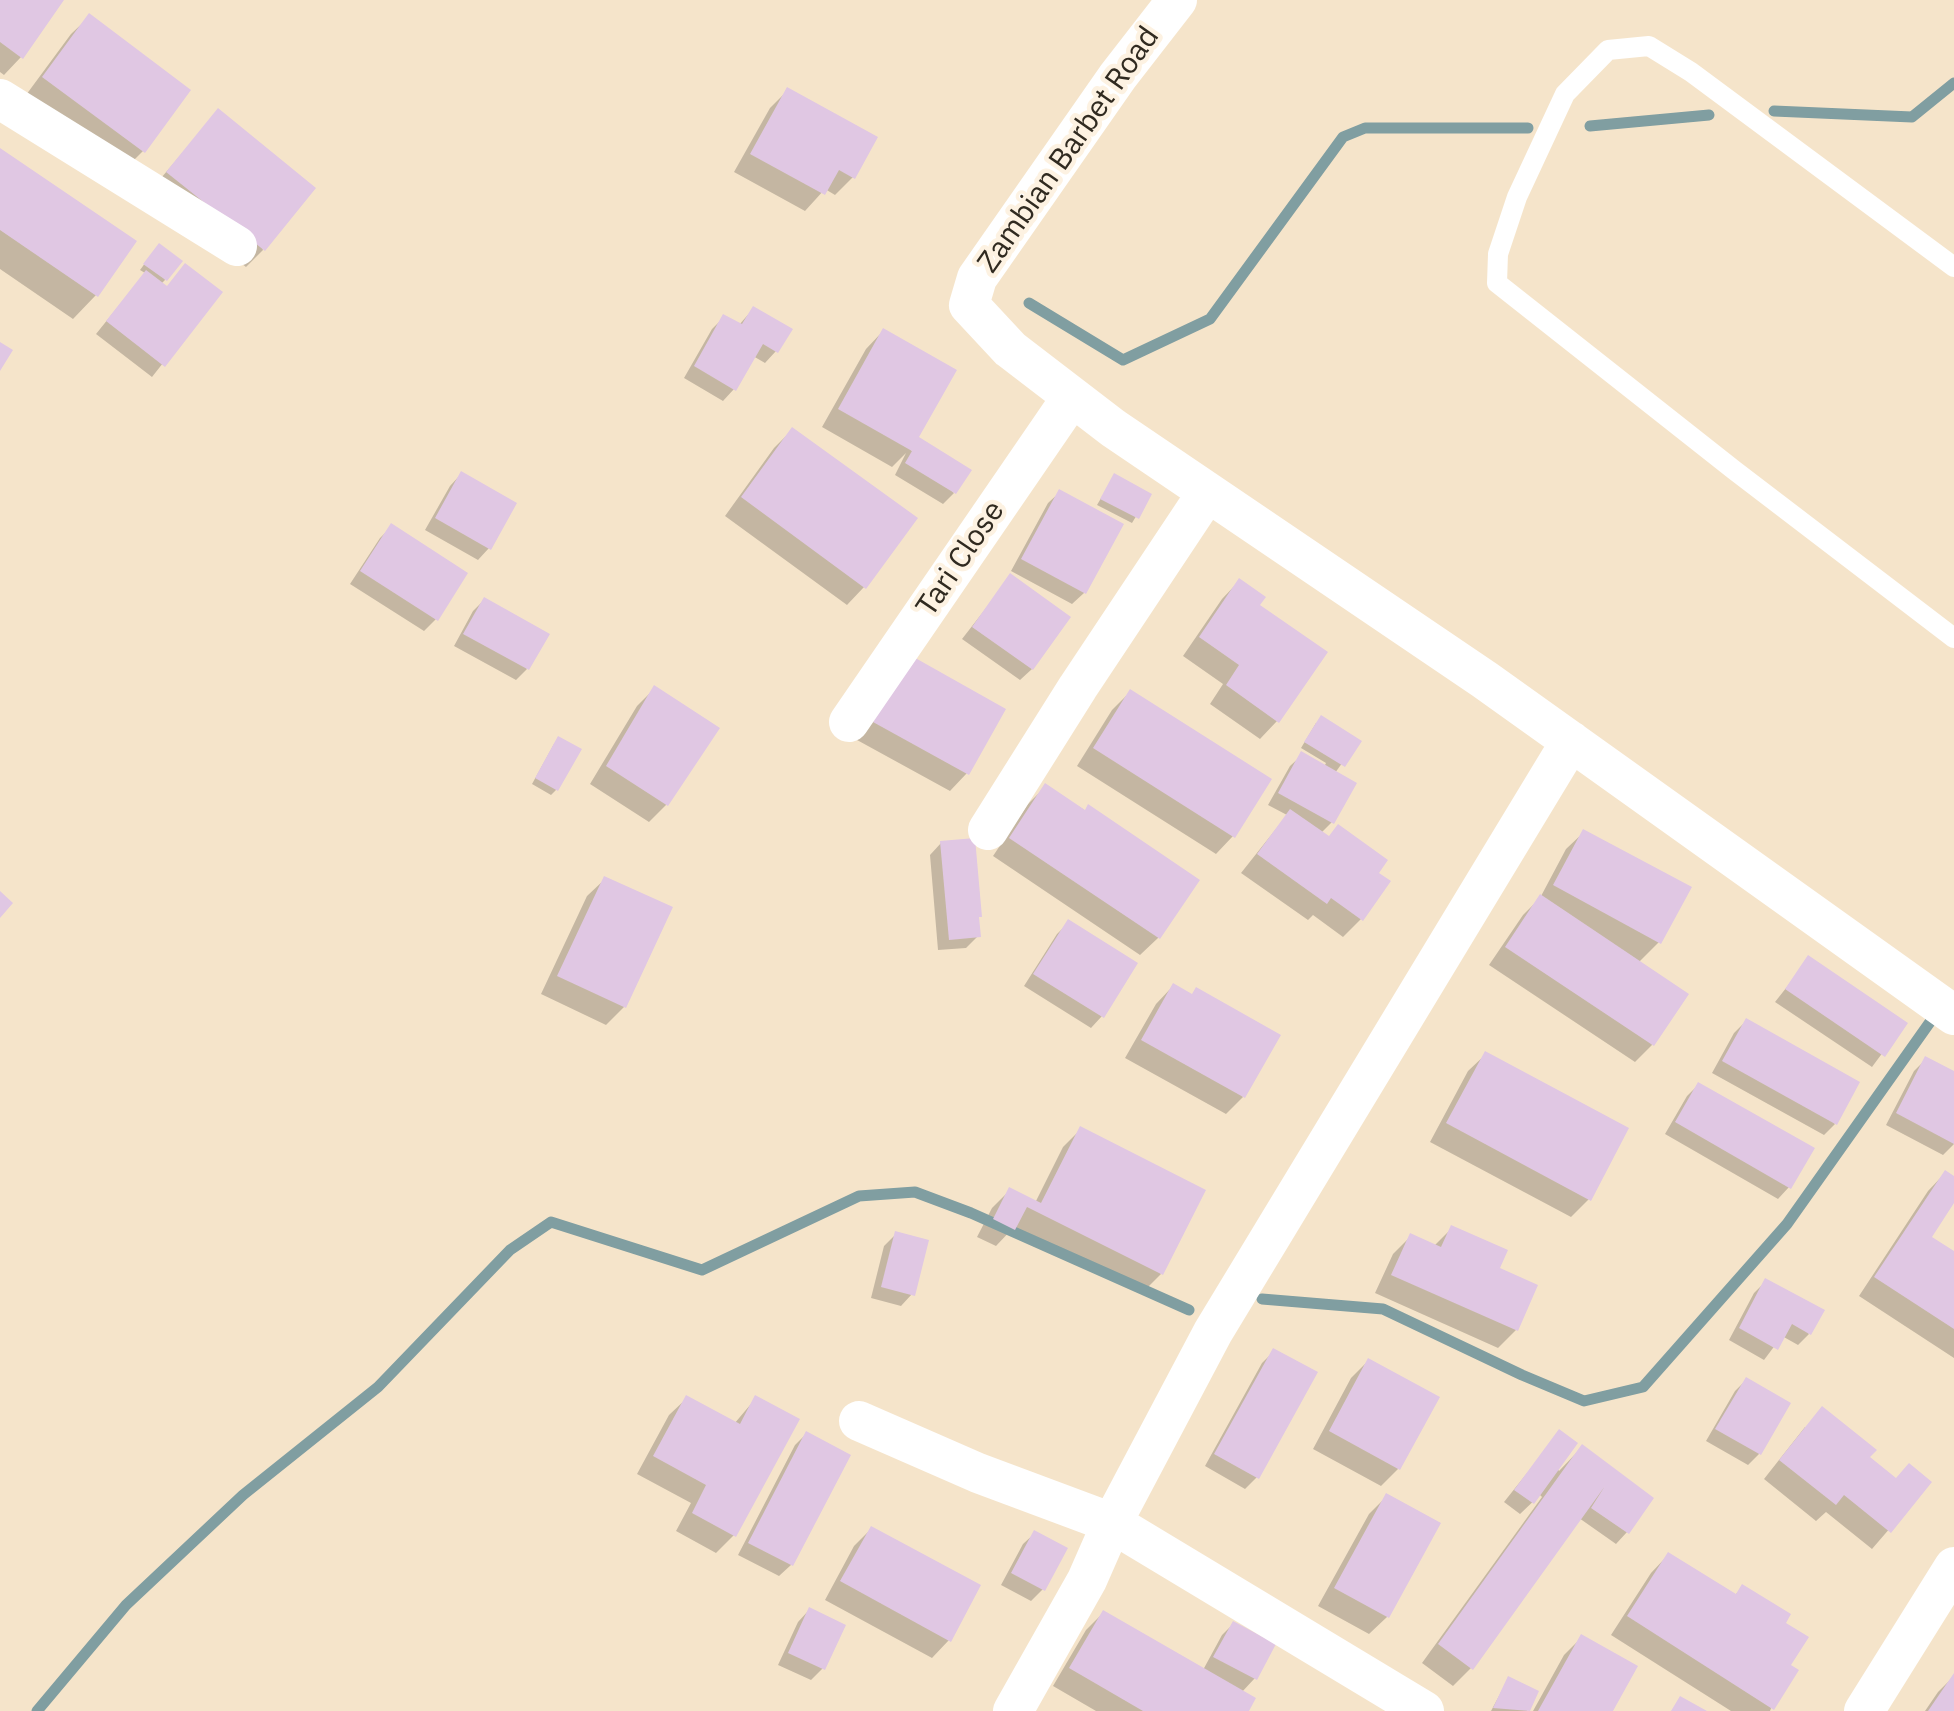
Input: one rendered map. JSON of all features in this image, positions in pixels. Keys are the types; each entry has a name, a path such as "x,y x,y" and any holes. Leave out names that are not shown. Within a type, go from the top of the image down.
{"street":[{"name":"Zambian Barbet Road","path":"1072,397 1010,349 969,305 977,278 1118,76 1177,0"},
{"path":"0,99 237,246"},
{"path":"1072,397 1207,494 1572,741 1954,1015"},
{"name":"Tari Close","path":"849,722 1072,397"},
{"path":"988,830 1207,494"},
{"path":"1013,1711 1087,1580 1112,1523 1213,1332 1572,741"},
{"path":"859,1421 978,1473 1112,1523 1424,1711"},
{"path":"1864,1711 1954,1568"}],"lane":[{"path":"1954,266 1649,46 1608,50 1566,94 1517,197 1498,254 1497,283 1954,638"}],"building":[{"path":"0,0 64,0 23,59 0,42"},
{"path":"89,13 191,90 145,153 42,77"},
{"path":"787,87 878,137 855,179 839,170 825,195 750,154"},
{"path":"218,108 316,188 265,251 166,172"},
{"path":"0,148 137,241 98,297 0,230"},
{"path":"159,243 183,261 167,281 143,264"},
{"path":"185,263 223,292 165,367 106,321 146,270 167,286"},
{"path":"753,306 793,329 778,353 763,344 736,391 694,366 723,314 742,324"},
{"path":"883,328 957,370 919,437 972,470 956,494 905,463 912,451 838,409"},
{"path":"0,342 13,350 0,371"},
{"path":"792,427 918,518 866,589 741,497"},
{"path":"461,471 517,503 491,550 435,518"},
{"path":"1114,473 1152,494 1139,519 1100,499"},
{"path":"1059,489 1124,524 1086,594 1021,559"},
{"path":"391,523 468,573 438,621 360,571"},
{"path":"1010,573 1071,617 1033,670 972,627"},
{"path":"1239,578 1266,597 1260,605 1328,652 1279,723 1226,685 1239,665 1199,637"},
{"path":"484,597 550,634 529,670 463,634"},
{"path":"910,655 1006,709 969,775 873,722"},
{"path":"654,685 720,728 668,806 606,766"},
{"path":"1130,689 1272,779 1235,838 1093,748"},
{"path":"1321,715 1362,741 1345,767 1304,742"},
{"path":"558,736 582,749 558,791 535,778"},
{"path":"1301,751 1357,783 1334,824 1278,793"},
{"path":"1045,783 1085,810 1088,804 1200,880 1160,939 1009,838"},
{"path":"1290,809 1329,836 1338,824 1388,860 1379,873 1391,881 1363,921 1331,898 1327,904 1257,854"},
{"path":"1583,829 1692,887 1661,944 1553,885"},
{"path":"975,838 981,937 949,940 940,841"},
{"path":"604,876 673,907 626,1008 557,976"},
{"path":"0,891 13,903 0,918"},
{"path":"1540,894 1689,994 1654,1046 1505,947"},
{"path":"1068,919 1138,963 1104,1018 1033,974"},
{"path":"1808,955 1908,1023 1885,1057 1785,989"},
{"path":"1173,983 1192,994 1196,987 1281,1035 1245,1098 1141,1040"},
{"path":"1746,1018 1860,1082 1837,1125 1722,1061"},
{"path":"1485,1051 1629,1128 1591,1201 1446,1123"},
{"path":"1925,1056 1954,1071 1954,1144 1896,1113"},
{"path":"1698,1082 1815,1148 1791,1189 1675,1122"},
{"path":"1080,1126 1206,1190 1163,1275 1027,1207 1015,1230 993,1219 1009,1187 1041,1203"},
{"path":"1945,1170 1954,1176 1954,1203 1932,1237 1954,1251 1954,1329 1874,1277"},
{"path":"1451,1225 1508,1250 1500,1268 1538,1285 1518,1331 1391,1275 1410,1233 1441,1247"},
{"path":"895,1231 929,1240 915,1296 881,1287"},
{"path":"1765,1278 1825,1310 1811,1335 1792,1324 1778,1350 1739,1328"},
{"path":"1273,1348 1318,1372 1259,1479 1214,1454"},
{"path":"1368,1358 1440,1397 1400,1470 1329,1431"},
{"path":"1746,1377 1791,1403 1761,1455 1715,1429"},
{"path":"686,1395 740,1424 755,1395 800,1419 736,1537 692,1513 706,1485 653,1456"},
{"path":"1822,1406 1877,1450 1870,1457 1896,1478 1909,1463 1932,1482 1891,1533 1844,1495 1836,1505 1779,1460"},
{"path":"1559,1429 1578,1443 1534,1504 1514,1490"},
{"path":"806,1431 851,1455 793,1566 748,1543"},
{"path":"1582,1444 1654,1498 1629,1534 1591,1508 1605,1486 1473,1670 1438,1644"},
{"path":"1386,1493 1441,1523 1389,1618 1334,1588"},
{"path":"871,1526 981,1585 951,1642 840,1581"},
{"path":"1034,1530 1068,1548 1045,1591 1011,1573"},
{"path":"1668,1552 1736,1594 1742,1584 1791,1614 1786,1623 1809,1637 1791,1665 1799,1670 1774,1710 1627,1616"},
{"path":"809,1607 846,1625 825,1670 788,1653"},
{"path":"1103,1610 1256,1698 1249,1711 1143,1711 1069,1668"},
{"path":"1233,1621 1276,1644 1257,1680 1213,1657"},
{"path":"1581,1634 1638,1666 1613,1711 1538,1711"},
{"path":"1954,1673 1954,1711 1928,1711"},
{"path":"1508,1676 1539,1691 1530,1711 1493,1708"},
{"path":"1680,1696 1707,1711 1671,1711"}],"waterway":[{"path":"1774,111 1912,117 1954,83"},
{"path":"1590,126 1709,115"},
{"path":"1029,303 1123,360 1210,319 1343,137 1365,128 1528,128"},
{"path":"1262,1299 1383,1309 1584,1401 1643,1387 1787,1224 1935,1015"},
{"path":"37,1711 126,1605 243,1495 378,1387 510,1250 551,1222 702,1270 859,1196 915,1192 1189,1310"}]}
